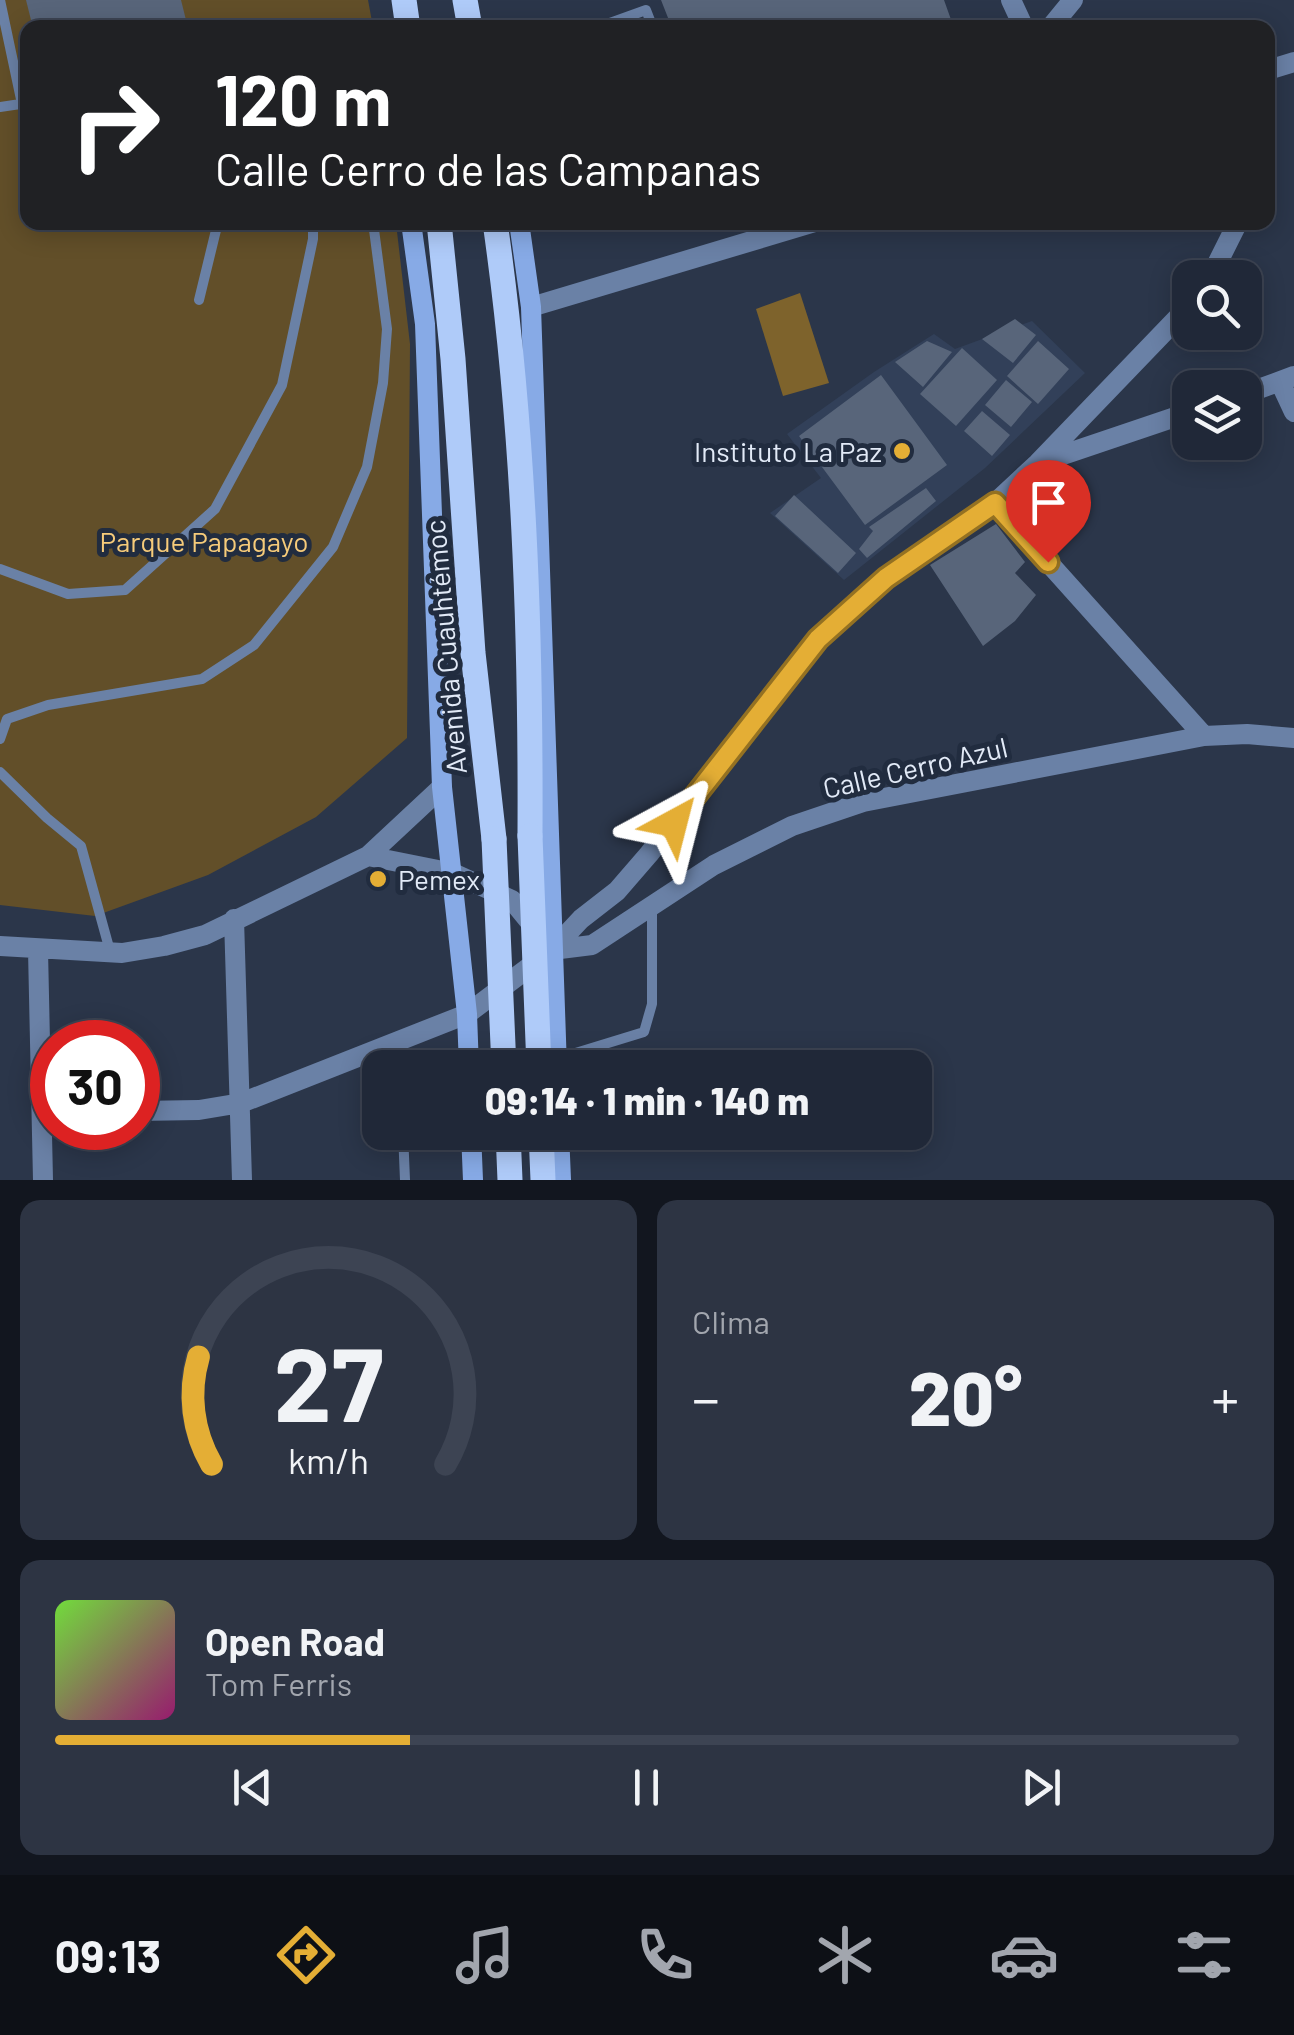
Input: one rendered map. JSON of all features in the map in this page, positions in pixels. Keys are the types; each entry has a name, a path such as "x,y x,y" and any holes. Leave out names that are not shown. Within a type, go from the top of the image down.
{"main road":[{"name":"Avenida Cuauhtémoc","path":"441,230 472,653 494,839 503,1050"},
{"path":"496,230 508,312 530,663 530,836 549,1050"},
{"path":"509,1150 510,1180"},
{"path":"542,1150 543,1180"}],"street":[{"path":"1057,20 1073,0"},
{"path":"412,230 425,324 442,786 467,1014 464,1050"},
{"path":"520,230 531,307 552,950 550,1050"},
{"path":"531,307 788,230"},
{"path":"1219,260 1234,230"},
{"path":"552,950 581,919 617,892 650,854 818,639 886,578 995,503 1172,324"},
{"path":"1262,388 1287,379 1294,412"},
{"path":"1038,463 1172,418"},
{"path":"995,503 1204,736"},
{"name":"Calle Cerro Azul","path":"160,1111 199,1110 241,1102 467,1014 552,950 592,944 714,865 792,826 864,802 1204,736 1294,738"},
{"path":"0,946 110,952 164,946 206,935 368,856 442,786"},
{"path":"368,856 453,873 512,900 552,950"},
{"path":"234,919 242,1180"},
{"path":"38,950 42,1020"},
{"path":"42,1180 44,1150"},
{"path":"471,1150 472,1180"},
{"path":"560,1150 561,1180"}],"lane":[{"path":"0,0 20,83"},
{"path":"613,20 644,5"},
{"path":"199,300 216,230"},
{"path":"0,569 68,594 125,590 215,509 282,385 313,230"},
{"path":"0,739 6,718 48,705 202,680 254,645 333,547 367,467 383,384 388,329 374,230"},
{"path":"0,772 81,846 110,952"},
{"path":"591,1050 644,1032 652,1004 652,906"},
{"path":"399,1040 399,1050"},
{"path":"404,1150 406,1180"}],"shaded area":[{"path":"800,293 829,383 783,396 756,309"},
{"name":"Instituto La Paz","path":"1032,321 1085,373 985,468 844,580 770,513 821,478 787,434 934,334 955,349"}],"green space":[{"name":"Parque Papagayo","path":"0,0 368,0 372,20 20,20 20,230 397,230 410,344 407,738 316,817 208,875 95,916 0,905"}],"building":[{"path":"26,0 181,0 186,20 31,20"},
{"path":"661,0 944,0 951,20 669,20"},
{"path":"1015,319 1036,335 1013,363 982,339"},
{"path":"927,341 952,352 923,387 895,362"},
{"path":"1038,341 1069,369 1038,404 1007,376"},
{"path":"962,348 997,380 956,426 920,394"},
{"path":"881,375 947,465 865,525 799,436"},
{"path":"1006,380 1032,402 1011,427 985,405"},
{"path":"982,411 1010,435 992,456 964,431"},
{"path":"926,488 936,501 867,558 859,549 873,531 869,527"},
{"path":"794,495 856,553 838,573 775,516"},
{"path":"996,524 1025,562 1015,573 1036,595 1015,621 983,646 930,565"}],"place":[{"name":"Instituto La Paz","path":"902,451"},
{"name":"Pemex","path":"378,879"}],"route":[{"path":"674,823 818,639 886,578 995,503 1048,562"}]}
